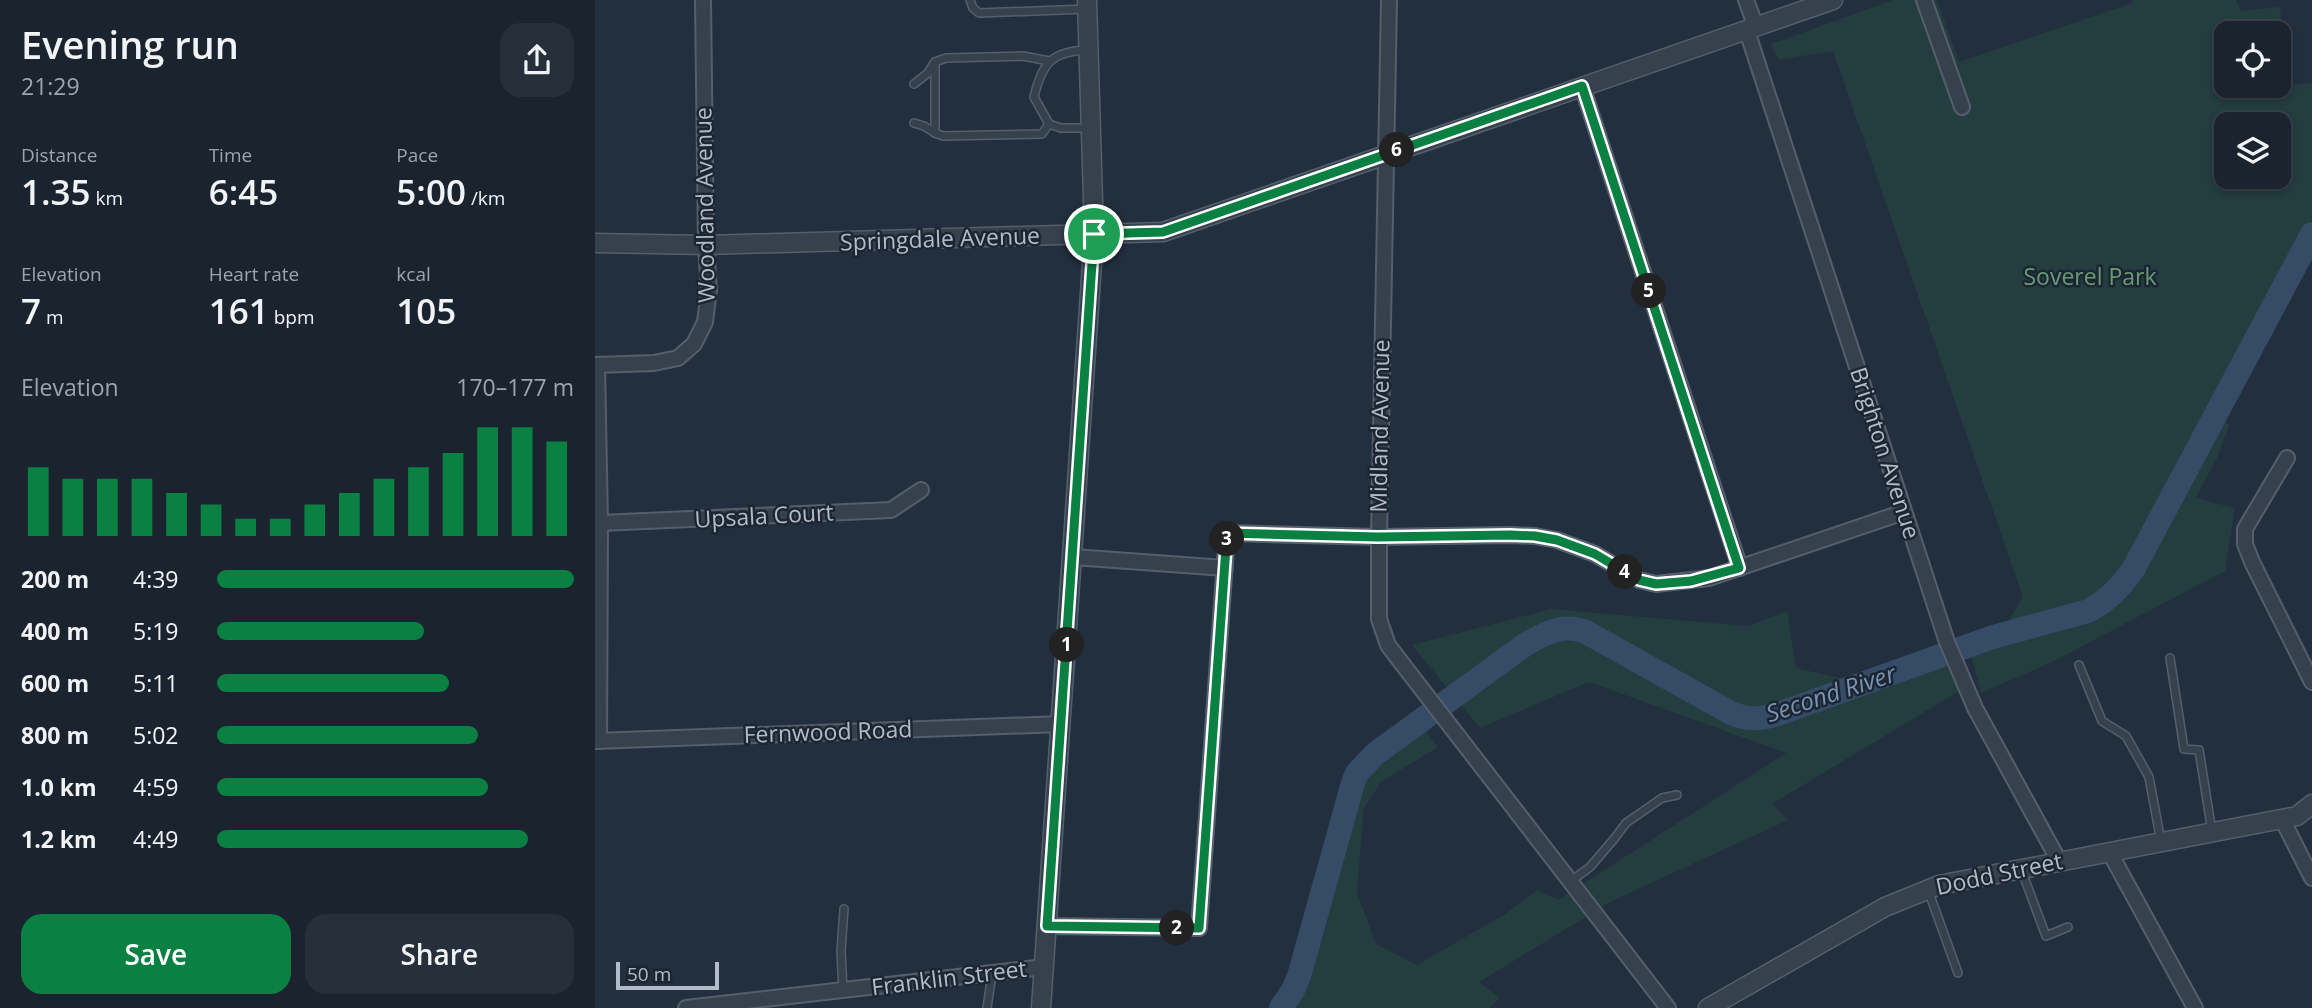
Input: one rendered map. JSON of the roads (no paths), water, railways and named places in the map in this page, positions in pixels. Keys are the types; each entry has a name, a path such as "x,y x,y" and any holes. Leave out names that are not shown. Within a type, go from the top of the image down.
{"street":[{"name":"Woodland Avenue","path":"596,365 654,363 678,358 694,344 705,322 709,290 703,0"},
{"name":"Midland Avenue","path":"1389,0 1378,537 1379,619 1392,651 1668,1008"},
{"name":"Brighton Avenue","path":"1746,0 1751,29 1947,642 1975,708 2059,861"},
{"name":"Springdale Avenue","path":"595,243 706,245 1163,232 1833,0"},
{"path":"1924,0 1962,107"},
{"path":"1041,1008 1094,234 1087,4"},
{"path":"1582,86 1739,568"},
{"path":"596,365 600,523 597,741"},
{"path":"2287,458 2245,529 2245,544 2312,682"},
{"name":"Upsala Court","path":"600,523 891,510 921,490"},
{"path":"1047,926 1199,928 1227,533 1378,537 1535,536 1557,540 1595,554 1639,580 1656,584 1700,580 1904,512"},
{"path":"1073,557 1225,568"},
{"name":"Fernwood Road","path":"597,741 1061,724"},
{"name":"Dodd Street","path":"1707,1008 1868,916 1928,889 1963,879 2297,816 2312,804"},
{"path":"2282,819 2312,878"},
{"path":"2110,853 2195,1008"},
{"name":"Franklin Street","path":"686,1008 771,1003 843,990 1044,967"}],"lane":[{"path":"970,0 972,8 979,13 1087,4"},
{"path":"1088,50 1067,50 1049,61 1039,78 1034,97 1049,124 1061,128 1091,128"},
{"path":"914,83 928,73 935,62 946,58 1023,56 1049,61"},
{"path":"935,62 935,133"},
{"path":"914,124 943,136 1042,134 1049,124"},
{"path":"2170,658 2184,749 2199,750 2213,832"},
{"path":"2079,665 2102,722 2126,736 2148,777 2161,843"},
{"path":"1570,882 1590,867 1626,822 1662,798 1677,795"},
{"path":"2021,869 2046,936 2068,928"},
{"path":"1928,889 1958,973"},
{"path":"843,990 841,951 844,909"},
{"path":"987,1008 992,973"}],"waterway":[{"name":"Second River","path":"1281,1008 1299,976 1357,773 1375,754 1540,636 1561,629 1584,631 1731,713 1756,718 1781,713 1993,637 2088,611 2102,603 2134,568 2312,234"}],"park label":[{"name":"Soverel Park","path":"2090,277"}]}
